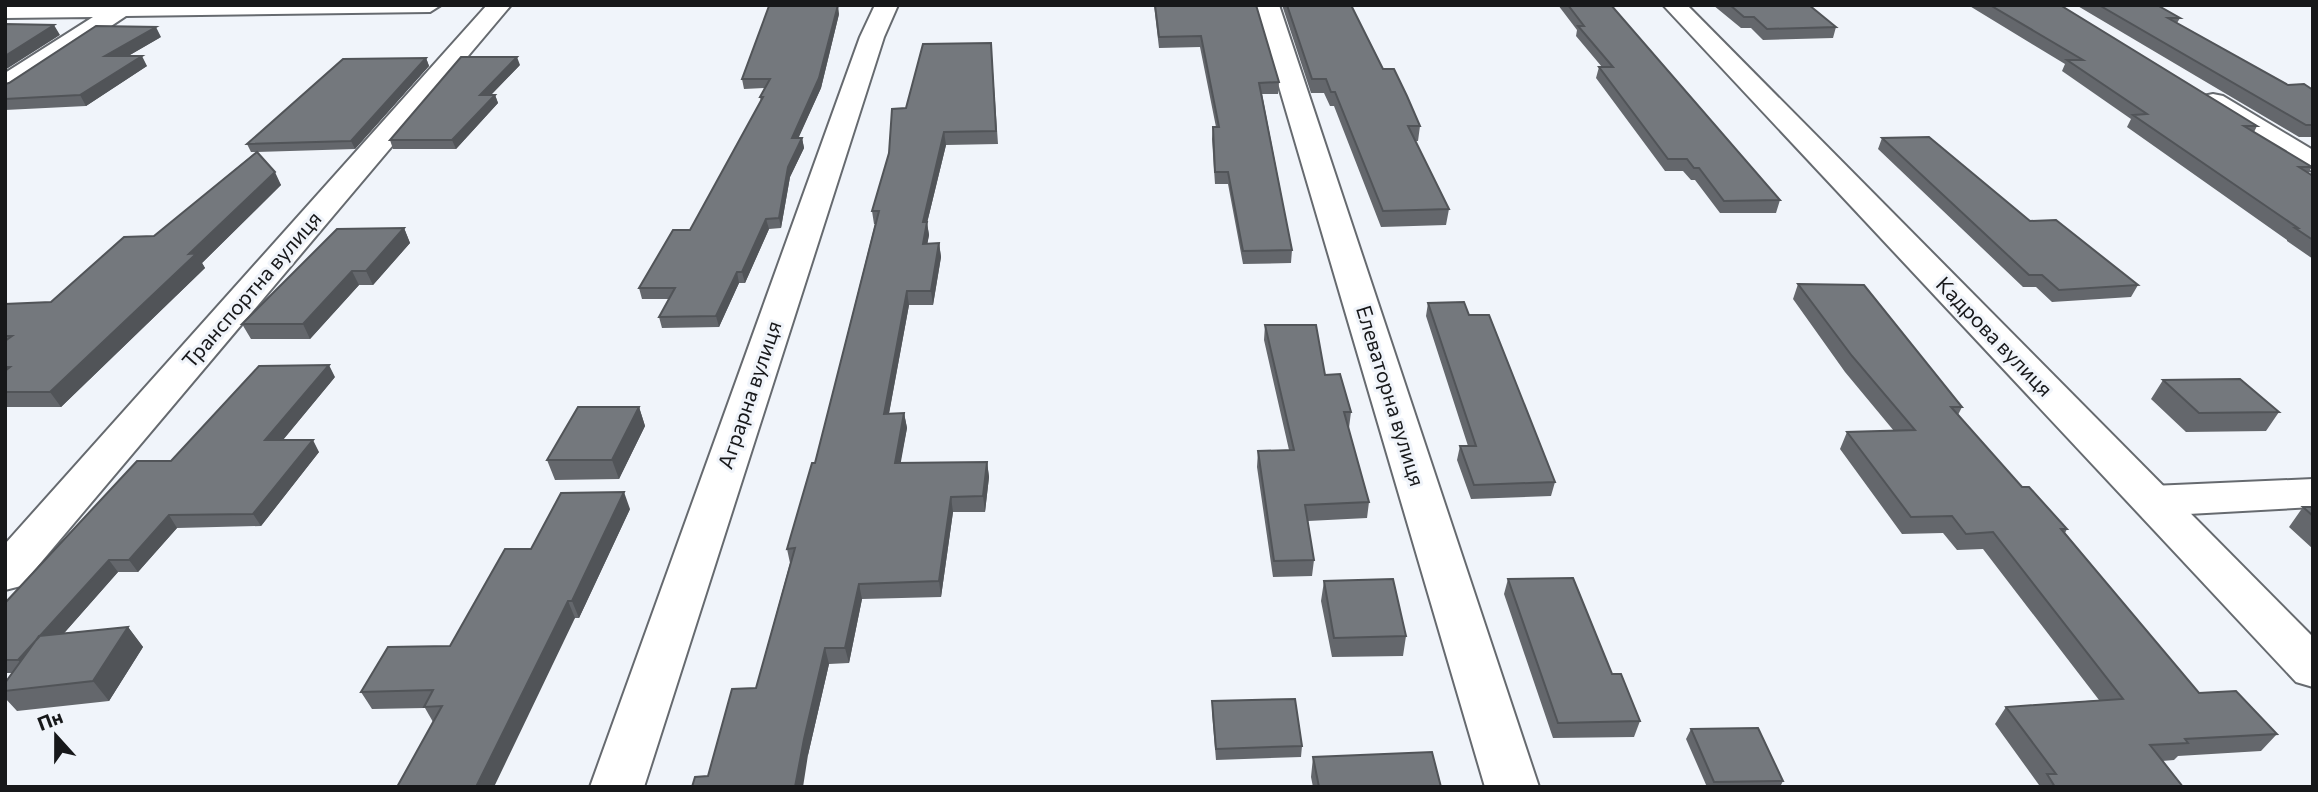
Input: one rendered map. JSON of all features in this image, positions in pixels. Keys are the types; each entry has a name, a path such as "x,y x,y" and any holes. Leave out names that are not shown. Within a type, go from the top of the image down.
{"street":[{"path":"5,11 430,5"},
{"name":"Транспортна вулиця","path":"5,574 500,5"},
{"name":"Аграрна вулиця","path":"617,787 872,37 887,5"},
{"name":"Елеваторна вулиця","path":"1267,5 1512,787"},
{"name":"Кадрова вулиця","path":"1674,5 2313,668"},
{"path":"5,85 120,9"},
{"path":"2195,91 2313,162"},
{"path":"2152,501 2313,493"}],"building":[{"path":"838,5 819,78 792,138 802,138 788,167 779,218 766,219 742,272 737,272 716,316 659,317 675,288 639,288 673,230 690,230 763,97 760,97 770,79 742,79 769,6"},
{"path":"1155,5 1256,5 1279,82 1259,83 1292,250 1243,251 1228,172 1215,172 1213,127 1219,127 1201,36 1159,37"},
{"path":"1287,5 1351,5 1383,69 1394,69 1407,96 1420,126 1408,126 1449,209 1383,211 1335,92 1331,92 1326,79 1312,79"},
{"path":"1568,5 1611,5 1780,200 1724,201 1699,168 1694,168 1687,159 1668,159 1599,67 1613,67 1578,26 1584,26"},
{"path":"1730,5 1809,5 1836,27 1767,29 1754,17 1744,17"},
{"path":"1990,5 2060,5 2257,126 2244,126 2312,167 2299,167 2313,176 2313,240 2133,115 2147,114 2067,60 2083,60"},
{"path":"2099,5 2157,5 2180,18 2168,18 2288,85 2304,84 2313,90 2313,125 2306,125"},
{"path":"5,24 54,25 5,56"},
{"path":"96,26 156,27 105,56 142,56 80,95 5,99 5,84"},
{"path":"991,43 996,131 944,132 923,222 927,222 923,244 939,243 931,291 907,291 884,414 904,413 895,463 987,462 983,496 951,497 939,581 859,584 845,648 825,648 795,787 692,787 695,777 708,776 732,689 756,688 795,548 787,549 812,463 815,463 879,211 872,211 889,153 892,109 906,108 923,44"},
{"path":"461,57 517,57 480,95 495,95 452,140 390,140"},
{"path":"426,58 351,141 247,144 343,59"},
{"path":"1929,137 2030,221 2056,220 2138,285 2059,290 2042,275 2029,275 1882,138"},
{"path":"257,152 275,172 189,254 197,253 50,392 5,392 5,371 10,367 5,367 5,341 12,336 5,336 5,304 51,302 124,237 154,236"},
{"path":"404,228 366,271 352,271 303,324 242,324 337,229"},
{"path":"1798,284 1864,285 1962,407 1951,407 2022,487 2029,487 2067,529 2061,529 2199,693 2236,691 2277,734 2185,739 2188,743 2150,745 2183,787 2055,787 2047,774 2056,774 2006,707 2123,699 1993,532 1966,534 1952,516 1911,517 1847,432 1915,430 1852,356"},
{"path":"1464,302 1469,315 1489,315 1555,482 1474,485 1460,446 1476,446 1428,303"},
{"path":"1265,325 1316,325 1325,375 1340,374 1351,412 1344,412 1369,502 1305,505 1314,560 1274,561 1258,451 1294,450"},
{"path":"329,365 265,440 313,440 253,514 169,515 129,560 109,560 18,660 5,660 5,603 137,461 171,461 259,366"},
{"path":"2240,379 2279,412 2199,413 2163,380"},
{"path":"578,407 639,407 612,460 547,460"},
{"path":"624,492 572,601 568,601 476,787 397,787 442,706 424,707 433,690 361,692 388,647 450,646 505,549 531,549 561,493"},
{"path":"2303,507 2313,507 2313,516"},
{"path":"1573,578 1612,674 1621,674 1640,721 1558,723 1508,579"},
{"path":"1393,579 1406,636 1334,638 1324,581"},
{"path":"128,627 93,681 5,691 5,683 39,636"},
{"path":"1295,699 1302,746 1216,749 1212,701"},
{"path":"1758,728 1783,781 1714,782 1691,729"},
{"path":"1432,752 1441,787 1319,787 1313,757"}]}
